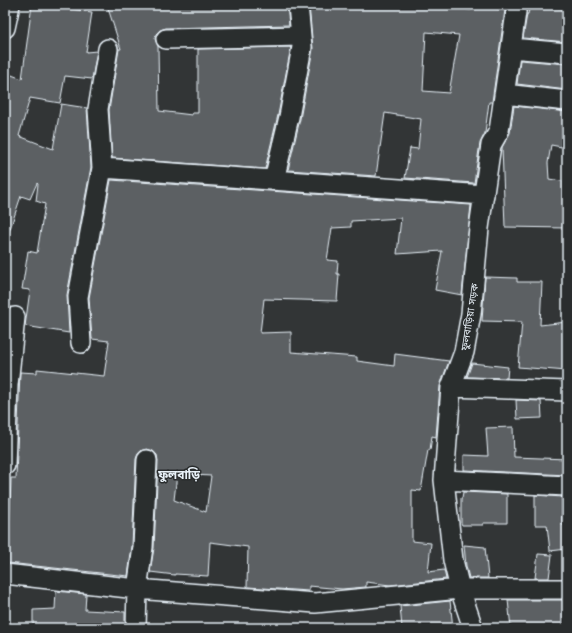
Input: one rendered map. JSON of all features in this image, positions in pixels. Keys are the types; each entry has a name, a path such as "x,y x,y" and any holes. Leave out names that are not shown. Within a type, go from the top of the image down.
{"street":[{"path":"5,28 10,5"},
{"path":"274,180 289,117 302,47 298,5"},
{"name":"ফুলবাড়িয়া সড়ক","path":"473,628 460,589 453,560 444,480 452,387 464,352 471,314 491,145 499,130 517,5"},
{"path":"166,39 301,36"},
{"path":"511,48 567,53"},
{"path":"81,343 78,297 102,168 98,109 108,49"},
{"path":"504,94 567,101"},
{"path":"102,168 484,195"},
{"path":"5,465 8,385 15,318"},
{"path":"452,387 567,390"},
{"path":"136,628 137,589 143,547 147,460"},
{"path":"444,480 567,486"},
{"path":"5,574 137,589 315,603 460,589 567,589"}],"building":[{"path":"32,5 92,12 86,52 97,51 92,79 65,76 60,103 30,98 19,136 53,149 61,104 87,108 91,167 67,295 69,333 25,326 30,290 22,289 28,251 37,253 45,204 36,201 37,183 30,199 21,196 8,235 5,235 5,82 9,74 22,79"},
{"path":"107,5 287,5 289,25 166,28 160,30 156,34 155,39 158,46 159,111 192,115 192,113 198,113 198,49 291,47 278,115 265,169 112,158 109,110 119,49 121,49"},
{"path":"309,5 419,5 471,10 472,5 505,10 492,102 489,102 485,133 480,143 474,183 405,178 410,148 418,149 421,119 385,113 376,176 288,170 300,119 313,49","holes":["426,32 459,35 449,93 423,91"]},
{"path":"530,5 567,9 567,42 523,38"},
{"path":"520,60 567,64 567,90 517,84"},
{"path":"514,106 567,112 567,148 551,145 548,163 549,179 567,182 567,228 505,227 502,147 510,133"},
{"path":"111,180 471,205 462,295 435,290 442,251 397,254 401,218 351,221 351,227 332,228 327,260 338,261 337,274 339,274 337,301 264,299 260,333 291,332 291,352 357,357 357,361 394,366 395,354 449,361 440,386 436,437 432,436 430,450 428,450 421,491 412,490 412,541 431,543 428,572 444,570 446,579 390,585 366,582 366,587 342,589 309,586 309,591 247,587 248,547 210,542 208,576 175,575 150,572 154,548 158,461 157,455 153,451 147,449 142,450 136,459 132,546 128,576 8,563 11,478 16,478 20,372 37,373 37,369 104,376 109,341 92,339 89,298","holes":["177,474 211,476 206,512 174,500"]},
{"path":"485,277 517,278 517,282 542,282 540,325 567,322 567,371 518,367 522,322 482,321"},
{"path":"472,363 508,367 507,378 467,377"},
{"path":"516,400 541,401 542,418 517,419"},
{"path":"513,427 514,457 567,459 567,475 464,470 464,455 488,456 486,428"},
{"path":"463,492 507,494 507,523 462,525 461,498"},
{"path":"535,495 562,497 562,525 567,525 567,549 550,551 547,525 535,525"},
{"path":"464,545 485,547 488,578 469,578"},
{"path":"538,554 552,555 549,578 535,578"},
{"path":"56,591 86,594 85,610 125,612 125,628 33,628 33,610 55,609"},
{"path":"508,600 567,600 567,628 511,628"},
{"path":"450,601 453,628 402,628 400,606"}],"district":[{"name":"ফুলবাড়ি","path":"179,475"}]}
